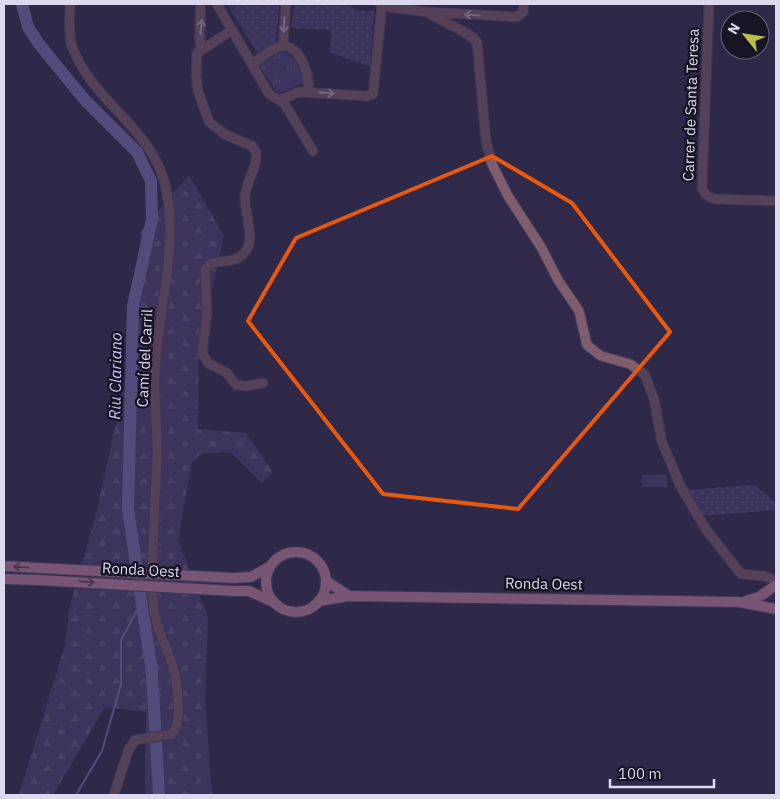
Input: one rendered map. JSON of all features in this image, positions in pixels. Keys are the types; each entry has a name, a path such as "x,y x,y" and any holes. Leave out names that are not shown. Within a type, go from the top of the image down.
{"main road":[{"path":"303,552 319,563 326,581 323,595 311,608 291,611 281,608 273,602 266,585 270,566 284,554 303,552"},
{"name":"Ronda Oest","path":"4,566 234,578 251,577 270,566"},
{"name":"Ronda Oest","path":"4,578 249,591 273,602"},
{"path":"326,581 349,596"},
{"path":"776,583 776,597"},
{"name":"Ronda Oest","path":"319,601 349,596 740,602 754,600 776,583"},
{"name":"Ronda Oest","path":"740,602 776,609"}],"street":[{"name":"Camí del Carril","path":"70,4 70,37 76,54 109,102 152,150 160,168 168,199 170,238 155,377 157,457 153,576 156,624 174,668 177,690 177,727 174,733 137,738 132,743 114,795"},
{"path":"200,4 202,19 200,44 202,49"},
{"path":"217,4 269,94 280,100 313,151"},
{"path":"283,46 286,4"},
{"path":"280,100 292,93 308,91 368,96 373,94 382,5 427,12 517,17 523,12 524,4"},
{"name":"Carrer de Santa Teresa","path":"709,4 702,188 706,195 714,199 776,201"},
{"path":"427,12 443,24 469,35 477,42 486,141 490,156 519,214 579,311 586,345 601,356 630,364 645,375 654,399 662,442 680,487 698,518 741,574 764,576 776,583"},
{"path":"232,30 202,49 196,59 196,76 207,119 226,135 252,146 256,156 245,198 250,234 246,248 238,258 211,263 205,270 207,313 202,353 208,363 227,373 236,385 246,386 263,383"},
{"path":"252,64 283,46"},
{"path":"283,46 295,53 303,62 308,77 308,91"}],"highlighted area":[{"path":"492,156 572,203 670,332 518,509 383,494 248,321 296,238"}],"green space":[{"path":"227,4 279,4 276,43 258,54"},
{"path":"295,4 344,4 360,11 374,11 370,67 330,52 331,30 291,28"},
{"path":"282,51 291,56 300,68 303,83 281,93 275,90 259,65"},
{"path":"189,175 224,236 199,344 198,429 246,433 273,472 262,483 231,452 201,454 192,462 178,540 208,617 205,698 212,795 145,795 146,712 105,707 53,795 19,795 65,645 70,605 95,518 128,369 141,231"},
{"path":"667,474 667,487 642,487 642,475"},
{"path":"755,485 776,503 776,510 700,516 686,490"}],"waterway":[{"name":"Riu Clariano","path":"22,4 28,27 39,44 84,99 137,152 151,181 152,219 133,306 128,509 152,673 159,795"},
{"path":"76,795 102,751 121,684 121,640 142,601"}]}
